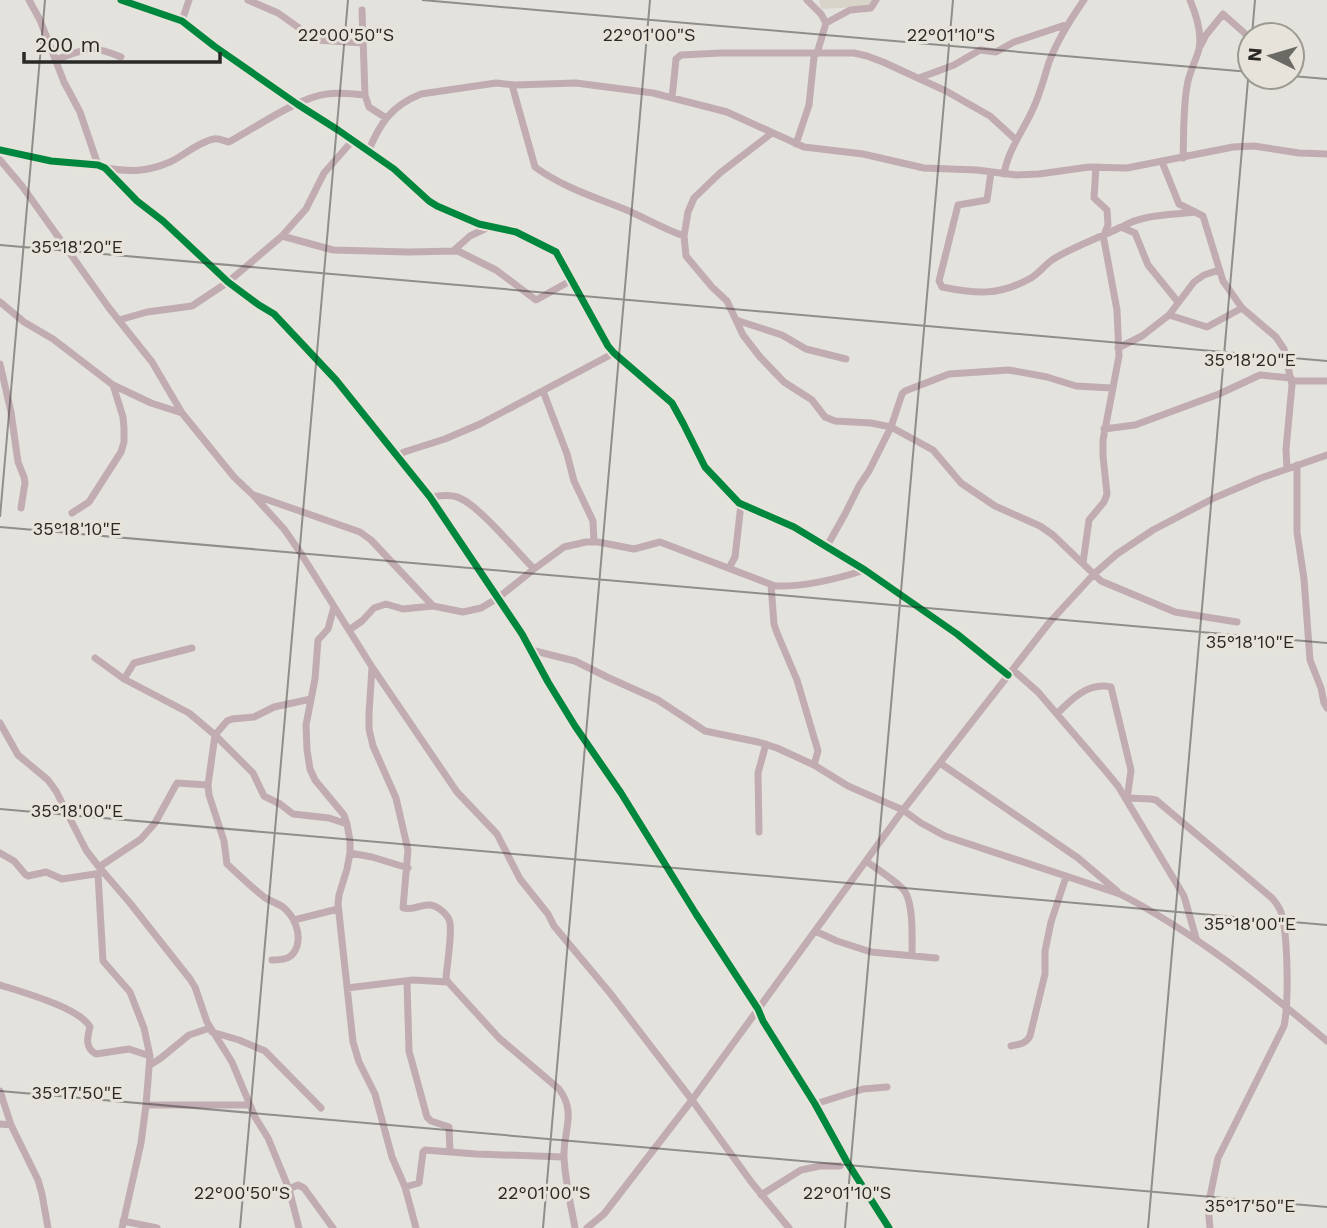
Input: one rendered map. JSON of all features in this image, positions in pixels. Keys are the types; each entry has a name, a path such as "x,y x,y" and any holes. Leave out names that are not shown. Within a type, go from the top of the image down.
{"street":[{"path":"29,0 102,167 228,282 274,314 336,380 430,497 498,598 575,726 621,793 758,1009 847,1162 889,1228"},
{"path":"121,0 181,21 400,174 429,201 471,221 516,232 556,252 608,346 672,403 701,461 741,504 794,527 865,570 1038,692 1127,800 1184,896 1196,938"},
{"path":"181,21 188,0"},
{"path":"248,0 278,13 316,40 363,43"},
{"path":"807,0 826,23"},
{"path":"796,145 809,105 815,54 826,23 846,11 871,8 876,0"},
{"path":"1004,174 1006,162 1034,107 1050,61 1068,24 1084,0"},
{"path":"1190,0 1198,27 1199,49"},
{"path":"362,10 365,95 369,107 386,118"},
{"path":"1183,158 1190,71 1206,35 1223,13 1236,25"},
{"path":"919,78 942,71 980,50 996,52 1014,42 1068,24"},
{"path":"55,60 94,48 121,57"},
{"path":"672,98 676,59 681,55 841,53 867,56 946,91 990,116 1016,140"},
{"path":"368,152 374,136 386,118 421,93 496,83 576,83 653,93 727,113 796,145 875,156 924,168 1040,174 1078,168 1127,168 1233,147 1254,146 1298,153 1327,154"},
{"path":"512,85 535,167 567,185 684,236"},
{"path":"0,150 51,161 134,172 170,162 211,139 229,142 297,104 325,94 365,95"},
{"path":"772,133 720,173 694,198 688,212 684,236 684,251 688,261 727,301 743,335 760,357 784,382 811,400 828,419 891,427 927,446 961,483 995,506 1040,526 1101,581 1163,608 1237,622"},
{"path":"118,320 147,312 191,306 228,282 282,236 306,209 324,173 352,141"},
{"path":"0,160 152,362 182,413 234,477 284,529 372,667 457,792 496,834 520,879 548,914 554,926 610,993 761,1195 789,1228"},
{"path":"1162,162 1179,204 1203,216 1223,281 1242,308 1281,343 1292,380 1286,449 1287,469"},
{"path":"1083,563 1089,520 1107,494 1102,448 1117,368 1118,348 1117,310 1104,235 1108,225 1107,210 1094,198 1096,167"},
{"path":"990,172 987,201 958,205 939,281 942,287 1002,291 1034,276 1052,261 1133,221 1196,212"},
{"path":"1135,233 1142,219"},
{"path":"452,252 470,236 491,226"},
{"path":"1121,228 1135,233 1148,265 1178,302"},
{"path":"282,236 333,250 463,253 488,265 536,300 572,280"},
{"path":"1118,348 1142,336 1169,316 1194,282 1219,270"},
{"path":"0,302 113,385 151,403 182,413"},
{"path":"1169,316 1207,327 1242,308"},
{"path":"736,320 782,335 806,349 846,359"},
{"path":"398,456 480,424 614,353"},
{"path":"0,364 11,412 18,462 25,483 21,508"},
{"path":"827,546 891,427 902,394 949,374 1009,370 1076,386 1112,388"},
{"path":"1104,429 1135,425 1219,394 1260,375 1292,380 1327,381"},
{"path":"72,513 89,502 121,452 124,442 123,417 113,385"},
{"path":"543,391 567,454 574,481 593,521 594,542"},
{"path":"587,1228 604,1214 692,1100 903,810 1049,623 1094,574 1117,554 1153,530 1214,498 1327,455"},
{"path":"1297,465 1297,532 1304,579 1310,660 1327,708"},
{"path":"253,495 360,532 371,540 433,606"},
{"path":"430,497 447,495 466,501 534,569"},
{"path":"729,568 735,557 741,504"},
{"path":"328,629 348,628 362,621 374,608 386,604 408,609 433,606 463,612 481,608 564,547 573,544 594,542 635,549 660,542 779,586 833,579 865,570"},
{"path":"771,585 774,624 797,680 818,751 814,765"},
{"path":"334,607 328,629 318,640 306,725 307,750 315,780 339,808 347,824 350,853 338,909 356,1054 375,1094 392,1157 405,1187 416,1228"},
{"path":"124,679 134,663 192,648"},
{"path":"531,650 575,661 658,700 705,730 766,744 814,765 848,786 903,810 921,824 945,836 1120,894 1196,938 1327,1041"},
{"path":"95,658 124,679 188,713 215,735 253,773 264,796 293,814 329,818 347,824"},
{"path":"372,667 369,729 373,746 396,798 408,850 403,908 430,905 447,916 446,979 499,1038 559,1089 565,1098 569,1118 564,1157 575,1228"},
{"path":"1057,714 1080,692 1106,685 1111,687 1131,770 1127,800"},
{"path":"272,960 285,960 293,955 299,933 294,920 283,907 264,897 228,864 209,795 215,735 232,719 254,717 274,707 311,699"},
{"path":"0,723 18,755 48,780 56,791 80,840 100,871 195,987 211,1030 232,1062 249,1105 268,1138 289,1189 299,1228"},
{"path":"759,832 758,773 766,744"},
{"path":"940,763 1079,858 1120,894"},
{"path":"0,853 14,861 28,876 46,872 62,879 100,871 141,839 155,823 177,783 208,785"},
{"path":"1127,800 1156,800 1254,882 1279,906 1282,914 1286,947 1287,1007 1284,1026 1218,1158 1208,1206 1210,1228"},
{"path":"350,853 408,868"},
{"path":"866,862 893,881 907,895 912,919 912,955"},
{"path":"100,871 103,961 130,992 144,1028 150,1061 135,1173 122,1225 157,1228"},
{"path":"1011,1046 1024,1043 1030,1036 1045,974 1045,951 1051,922 1066,877"},
{"path":"294,920 338,909"},
{"path":"815,931 861,949 936,958"},
{"path":"347,988 407,981 448,982"},
{"path":"407,981 409,1051 427,1117 449,1127 450,1152"},
{"path":"0,985 66,1008 85,1020 90,1027 87,1037 89,1047 96,1054 129,1049 150,1061 161,1058 189,1035 211,1030 239,1040 269,1054 321,1108"},
{"path":"815,1104 863,1089 887,1087"},
{"path":"0,1091 11,1125 42,1194 48,1228"},
{"path":"146,1105 249,1105"},
{"path":"0,1124 11,1125"},
{"path":"405,1187 419,1183 424,1151 564,1157"},
{"path":"761,1195 801,1170 839,1166 847,1162"},
{"path":"289,1189 298,1185 304,1188 333,1228"}],"shaded area":[{"path":"819,0 874,0 871,6 821,9"}],"cycle path":[{"path":"121,0 182,21 297,104 394,169 437,206 479,224 516,232 556,252 608,346 672,403 705,467 739,503 794,527 865,570 957,634 1008,675"},
{"path":"0,150 51,161 105,168 137,201 163,221 228,282 274,314 336,380 430,497 522,634 575,726 621,793 758,1009 847,1162 889,1228"}]}
